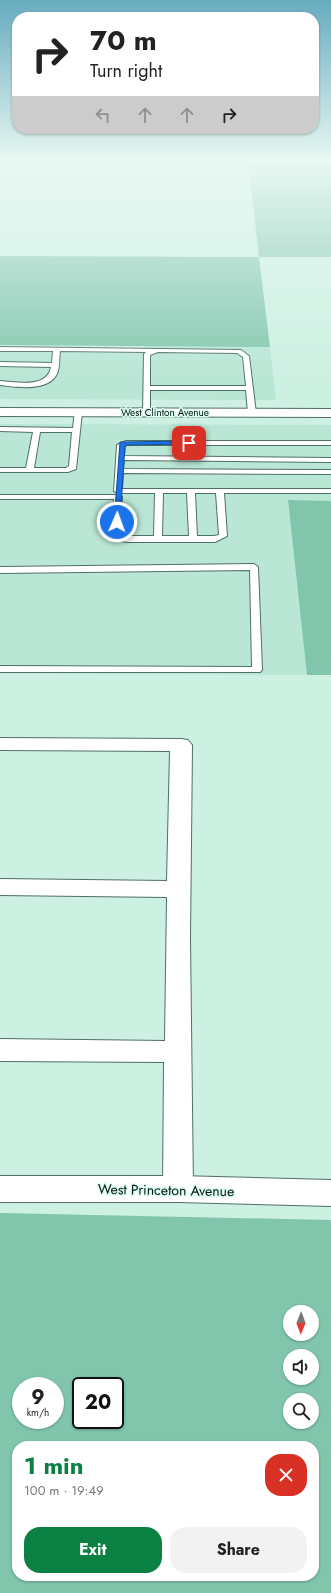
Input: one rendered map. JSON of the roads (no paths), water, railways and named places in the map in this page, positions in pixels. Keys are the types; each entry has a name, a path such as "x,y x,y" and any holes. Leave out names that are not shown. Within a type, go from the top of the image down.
{"street":[{"name":"West Clinton Avenue","path":"0,412 331,413"},
{"path":"0,744 181,745 178,1189"},
{"path":"0,887 179,890"},
{"path":"0,1050 178,1052"},
{"name":"West Princeton Avenue","path":"0,1189 178,1189 331,1193"}],"lane":[{"path":"0,349 239,351 246,356 252,412"},
{"path":"0,383 37,384 47,382 53,375 57,349"},
{"path":"146,412 147,354 157,350"},
{"path":"0,364 54,365"},
{"path":"146,388 249,388"},
{"path":"0,470 68,470 73,467 78,412"},
{"path":"0,429 76,430"},
{"path":"30,470 37,430"},
{"path":"220,491 223,536 215,539 158,539 119,538 116,534 121,445 126,443 331,444"},
{"path":"120,458 331,460"},
{"path":"119,472 331,472"},
{"path":"158,491 158,539"},
{"path":"0,497 118,494 158,491 331,491"},
{"path":"191,491 193,539"},
{"path":"0,570 254,567 257,670 0,669"}]}
